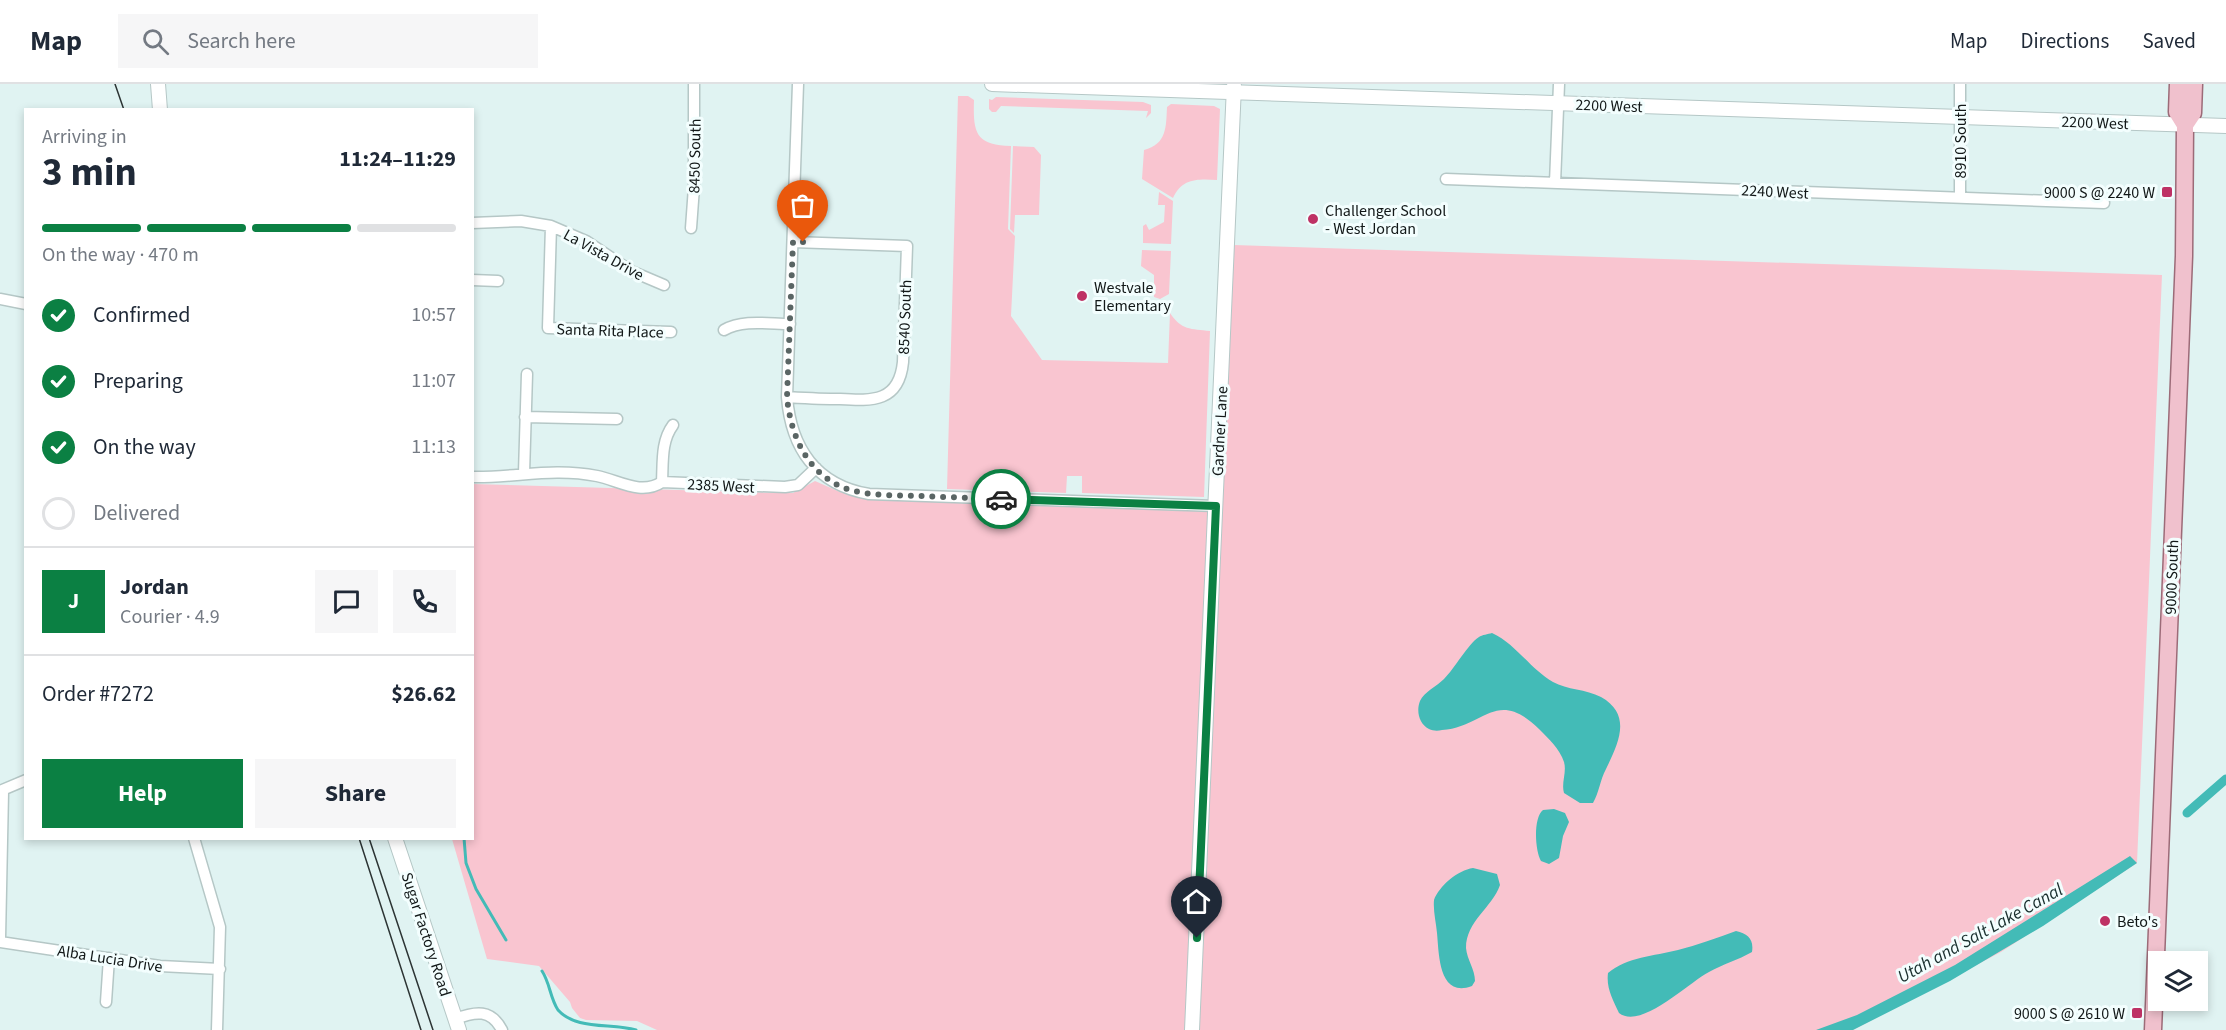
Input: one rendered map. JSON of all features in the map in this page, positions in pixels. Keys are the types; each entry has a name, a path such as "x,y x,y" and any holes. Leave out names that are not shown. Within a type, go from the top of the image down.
{"main road":[{"name":"9000 South","path":"2154,1030 2184,256 2185,125 2177,112 2178,84"},
{"name":"9000 South","path":"2185,125 2193,113 2194,84"}],"street":[{"path":"158,84 160,108"},
{"name":"8450 South","path":"691,228 694,187 694,84"},
{"path":"798,84 787,397 789,418 795,439 805,456 816,468 843,486 869,494 1216,506"},
{"name":"2200 West","path":"992,84 1234,88 1558,103 2226,126"},
{"path":"1556,183 1559,84"},
{"name":"8910 South","path":"1960,84 1962,117 1960,198"},
{"name":"Gardner Lane","path":"1192,1030 1234,88"},
{"name":"2240 West","path":"1446,179 2104,203"},
{"name":"La Vista Drive","path":"474,223 521,221 551,226 586,242 632,272 664,285"},
{"name":"Santa Rita Place","path":"551,226 548,328 671,332"},
{"name":"8540 South","path":"787,397 876,399 896,387 903,362 907,246 793,242"},
{"path":"474,280 498,281"},
{"path":"0,299 24,304"},
{"path":"724,330 743,323 790,324"},
{"path":"474,477 524,472 527,374"},
{"path":"525,417 617,419"},
{"path":"662,482 664,445 667,433 673,425"},
{"name":"2385 West","path":"524,472 578,473 610,479 620,485 655,487 662,482 791,487 798,485 816,468"},
{"path":"0,940 2,792 24,781"},
{"path":"195,840 219,918 221,939 218,1030"},
{"name":"Sugar Factory Road","path":"396,840 457,1024"},
{"name":"Alba Lucia Drive","path":"0,940 168,967 220,969"},
{"path":"106,1002 109,958"},
{"path":"457,1024 473,1012 483,1013 492,1016 502,1030"}],"shaded area":[{"path":"958,96 968,96 974,100 974,121 983,139 990,143 1011,146 1008,229 1015,236 1011,316 1042,360 1168,363 1170,313 1182,326 1210,331 1204,497 1082,493 1082,476 1067,476 1066,493 947,489"},
{"path":"996,97 1143,102 1151,105 1151,113 1146,118 1148,111 1001,106 996,112 992,112 989,109 989,99"},
{"path":"1171,104 1214,106 1220,109 1217,180 1197,180 1186,183 1173,198 1142,179 1144,150 1157,144 1164,134 1167,107"},
{"path":"1013,146 1034,147 1041,155 1039,215 1015,215 1014,233 1010,229"},
{"path":"1159,192 1173,201 1171,244 1143,243 1143,226 1146,224 1149,230 1164,222 1165,205 1158,205"},
{"path":"1234,245 2162,275 2137,863 2001,952 1853,1030 657,1030 637,1021 580,1018 570,1002 539,966 487,959 452,840 474,840 474,484 793,493 815,481 840,492 866,498 1207,511 1207,516 1218,516"},
{"path":"1142,250 1171,251 1169,294 1160,299 1154,297 1154,275 1141,266"}],"water":[{"path":"1492,633 1508,643 1545,677 1564,687 1601,697 1617,712 1620,721 1618,740 1593,803 1580,803 1564,793 1565,766 1557,748 1539,729 1512,711 1501,710 1457,727 1437,731 1429,729 1421,721 1418,709 1422,698 1444,679 1475,640"},
{"path":"1554,809 1565,813 1569,822 1563,836 1559,858 1549,864 1541,861 1539,856 1536,827 1543,810"},
{"path":"2130,856 2137,863 2043,926 1950,981 1853,1030 1816,1030 1857,1015 1955,965"},
{"path":"1473,868 1497,874 1500,885 1470,930 1466,948 1475,981 1472,986 1461,988 1452,986 1442,972 1434,900 1440,889 1450,880 1461,872"},
{"path":"1736,931 1749,938 1752,952 1709,972 1652,1010 1628,1017 1619,1013 1608,984 1608,973 1615,968 1632,960 1685,948"}],"waterway":[{"name":"Utah and Salt Lake Canal","path":"2187,813 2226,779"},
{"path":"464,840 466,863 476,889 506,940"},
{"path":"542,971 555,1005 565,1016 574,1021 594,1025 636,1030"}],"tram line":[{"path":"115,84 123,108"},
{"path":"360,840 421,1030"},
{"path":"370,840 433,1030"}],"way so far":[{"path":"803,242 793,242 787,397 789,418 795,439 805,456 830,479 856,492 1001,499"}],"place":[{"name":"9000 S @ 2240 W","path":"2167,192"},
{"name":"Challenger School - West Jordan","path":"1313,219"},
{"name":"Westvale Elementary","path":"1082,296"},
{"name":"Beto's","path":"2105,921"},
{"name":"9000 S @ 2610 W","path":"2137,1013"}],"route":[{"path":"1001,499 1216,506 1197,938"}]}
